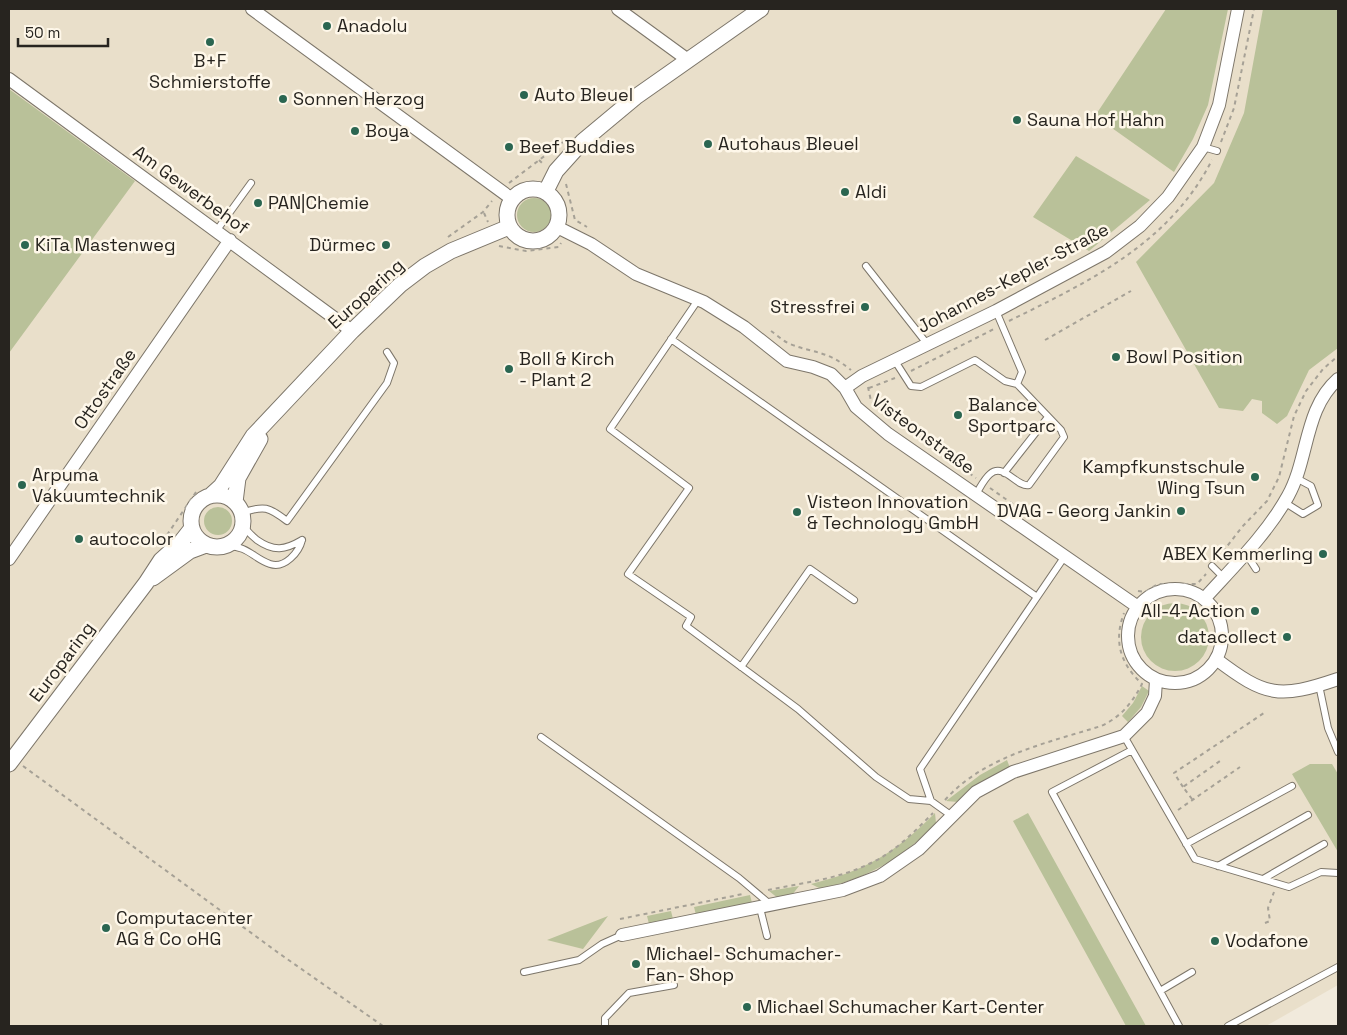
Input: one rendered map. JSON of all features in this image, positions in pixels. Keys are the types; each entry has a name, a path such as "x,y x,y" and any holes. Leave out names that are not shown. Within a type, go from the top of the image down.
{"street":[{"path":"252,9 507,194 528,189 546,191 554,198 559,207 562,230 539,241 527,241 517,236 509,227 507,194"},
{"path":"618,9 688,60"},
{"path":"546,191 556,171 583,140 637,96 761,9"},
{"name":"Johannes-Kepler-Straße","path":"845,388 862,376 996,311 1106,252 1140,226 1168,197 1204,147 1219,105 1238,9"},
{"name":"Am Gewerbehof","path":"9,80 217,230 352,331"},
{"name":"Europaring","path":"11,762 146,583 161,560 181,542 192,528 191,517 195,507 221,486 243,447 269,419 352,331 400,285 425,266 451,251 509,227"},
{"name":"Visteonstraße","path":"562,230 591,244 636,274 698,300 744,327 787,361 813,367 831,374 845,388 856,407 871,421 1134,604"},
{"name":"Ottostraße","path":"9,559 230,240"},
{"path":"1204,599 1270,524 1284,502 1294,478 1319,400 1338,378"},
{"name":"Europaring","path":"146,583 190,551 206,545 227,546 237,538 240,513 238,478 269,419"},
{"path":"210,496 225,496 240,513"},
{"path":"192,528 199,540 206,545"},
{"path":"1177,589 1191,592 1204,599 1213,608 1219,620 1222,634 1221,647 1216,659 1202,674 1183,683 1169,683 1156,680 1144,672 1134,661 1129,648 1129,626 1134,604 1156,594 1177,589"},
{"path":"1216,659 1251,685 1278,692 1302,691 1338,679"},
{"path":"622,935 843,890 880,876 919,849 976,792 1013,772 1124,736 1148,713 1155,696 1156,680"}],"lane":[{"path":"1204,147 1217,150"},
{"path":"217,230 251,182"},
{"path":"866,266 928,345"},
{"path":"698,300 610,429 688,488 628,574 691,617 686,626 798,709 876,776 909,798 931,800"},
{"path":"996,311 1022,372 1017,384"},
{"path":"671,339 1037,597"},
{"path":"227,546 241,547 272,564 286,561 300,547 302,540 284,549 268,547 251,535 240,513 263,508 277,514 288,522 387,383 394,363 386,352"},
{"path":"895,361 911,386 921,387 975,360 1005,381 1017,384 1060,430 1064,438 1029,485 1022,485 1004,473 992,473 976,494"},
{"path":"1004,473 1048,417"},
{"path":"1284,502 1303,514 1318,505 1311,486 1294,478"},
{"path":"1245,552 1256,569"},
{"path":"952,816 931,800 920,769 1065,556"},
{"path":"1212,566 1223,577"},
{"path":"741,667 810,570 854,600"},
{"path":"1319,685 1328,728 1338,752"},
{"path":"1124,736 1195,859 1289,887 1321,872 1338,873"},
{"path":"541,738 756,892 766,907 766,936"},
{"path":"1132,750 1052,792 1179,1026"},
{"path":"1186,844 1292,786"},
{"path":"1218,866 1308,816"},
{"path":"1263,879 1324,844"},
{"path":"524,972 579,960 602,944 622,935"},
{"path":"1228,1026 1338,967"},
{"path":"1160,991 1192,972"},
{"path":"606,1026 605,1018 630,993 674,985"}],"path":[{"path":"870,388 904,374 1094,278 1151,238 1202,180 1217,150 1234,108 1254,9"},
{"path":"443,240 507,194 539,160 569,137"},
{"path":"539,160 556,171 564,179 575,220 590,229"},
{"path":"483,212 499,246 526,251 559,247 562,230 575,220"},
{"path":"1045,340 1131,291"},
{"path":"764,327 790,344 821,352 838,359 852,371"},
{"path":"620,919 839,876 872,863 905,840 951,793 981,771 1020,751 1112,721 1132,702 1142,684 1122,659 1120,635 1120,625 1134,604 1137,591 1145,592 1158,584 1197,584 1242,527 1268,501 1278,477 1294,416 1306,391 1323,369 1338,356"},
{"path":"1192,800 1174,772 1264,713"},
{"path":"1183,787 1220,761"},
{"path":"11,762 384,1026"},
{"path":"1170,816 1240,767"},
{"path":"1265,923 1270,920 1268,908 1277,884"}],"shaded area":[{"path":"9,9 1338,9 1338,985 1266,1026 9,1026"}],"green space":[{"path":"1166,9 1228,9 1208,105 1193,139 1174,172 1095,116"},
{"path":"1263,9 1338,9 1338,348 1309,370 1287,416 1277,424 1262,413 1262,401 1252,399 1243,411 1219,408 1136,262 1214,183 1244,113"},
{"path":"9,89 135,181 9,353"},
{"path":"1076,156 1150,200 1089,251 1033,217"},
{"path":"534,198 541,199 546,203 550,208 550,222 546,227 541,231 534,232 527,231 522,227 518,222 517,215 518,208 522,203 527,199"},
{"path":"218,507 228,511 232,521 228,531 218,535 208,531 204,521 208,511"},
{"path":"1175,603 1188,606 1199,613 1206,624 1209,637 1206,650 1199,661 1188,668 1175,671 1162,668 1151,661 1144,650 1141,637 1144,624 1151,613 1162,606"},
{"path":"1142,686 1149,691 1141,707 1128,722 1122,716 1133,703"},
{"path":"1007,760 1010,768 958,802 946,801 980,775"},
{"path":"1310,764 1332,764 1338,774 1338,852 1292,774"},
{"path":"935,813 936,823 910,847 884,865 854,879 821,889 811,884 848,873 879,858 907,839"},
{"path":"1028,813 1146,1026 1126,1026 1013,821"},
{"path":"799,886 792,895 779,899 769,891"},
{"path":"750,895 752,903 696,915 694,907"},
{"path":"671,911 673,919 649,924 647,916"},
{"path":"608,916 583,949 547,940"}],"place":[{"name":"Anadolu","path":"327,26"},
{"name":"B+F Schmierstoffe","path":"210,42"},
{"name":"Auto Bleuel","path":"524,95"},
{"name":"Sonnen Herzog","path":"283,99"},
{"name":"Sauna Hof Hahn","path":"1017,120"},
{"name":"Boya","path":"355,131"},
{"name":"Autohaus Bleuel","path":"708,144"},
{"name":"Beef Buddies","path":"509,147"},
{"name":"Aldi","path":"845,192"},
{"name":"PAN|Chemie","path":"258,203"},
{"name":"KiTa Mastenweg","path":"25,245"},
{"name":"Dürmec","path":"386,245"},
{"name":"Stressfrei","path":"865,307"},
{"name":"Bowl Position","path":"1116,357"},
{"name":"Boll & Kirch - Plant 2","path":"509,369"},
{"name":"Balance Sportparc","path":"958,415"},
{"name":"Kampfkunstschule Wing Tsun","path":"1255,477"},
{"name":"Arpuma Vakuumtechnik","path":"22,485"},
{"name":"DVAG - Georg Jankin","path":"1181,511"},
{"name":"Visteon Innovation & Technology GmbH","path":"797,512"},
{"name":"autocolor","path":"79,539"},
{"name":"ABEX Kemmerling","path":"1323,554"},
{"name":"All-4-Action","path":"1255,611"},
{"name":"datacollect","path":"1287,637"},
{"name":"Computacenter AG & Co oHG","path":"106,928"},
{"name":"Vodafone","path":"1215,941"},
{"name":"Michael- Schumacher- Fan- Shop","path":"636,964"},
{"name":"Michael Schumacher Kart-Center","path":"747,1007"}]}
